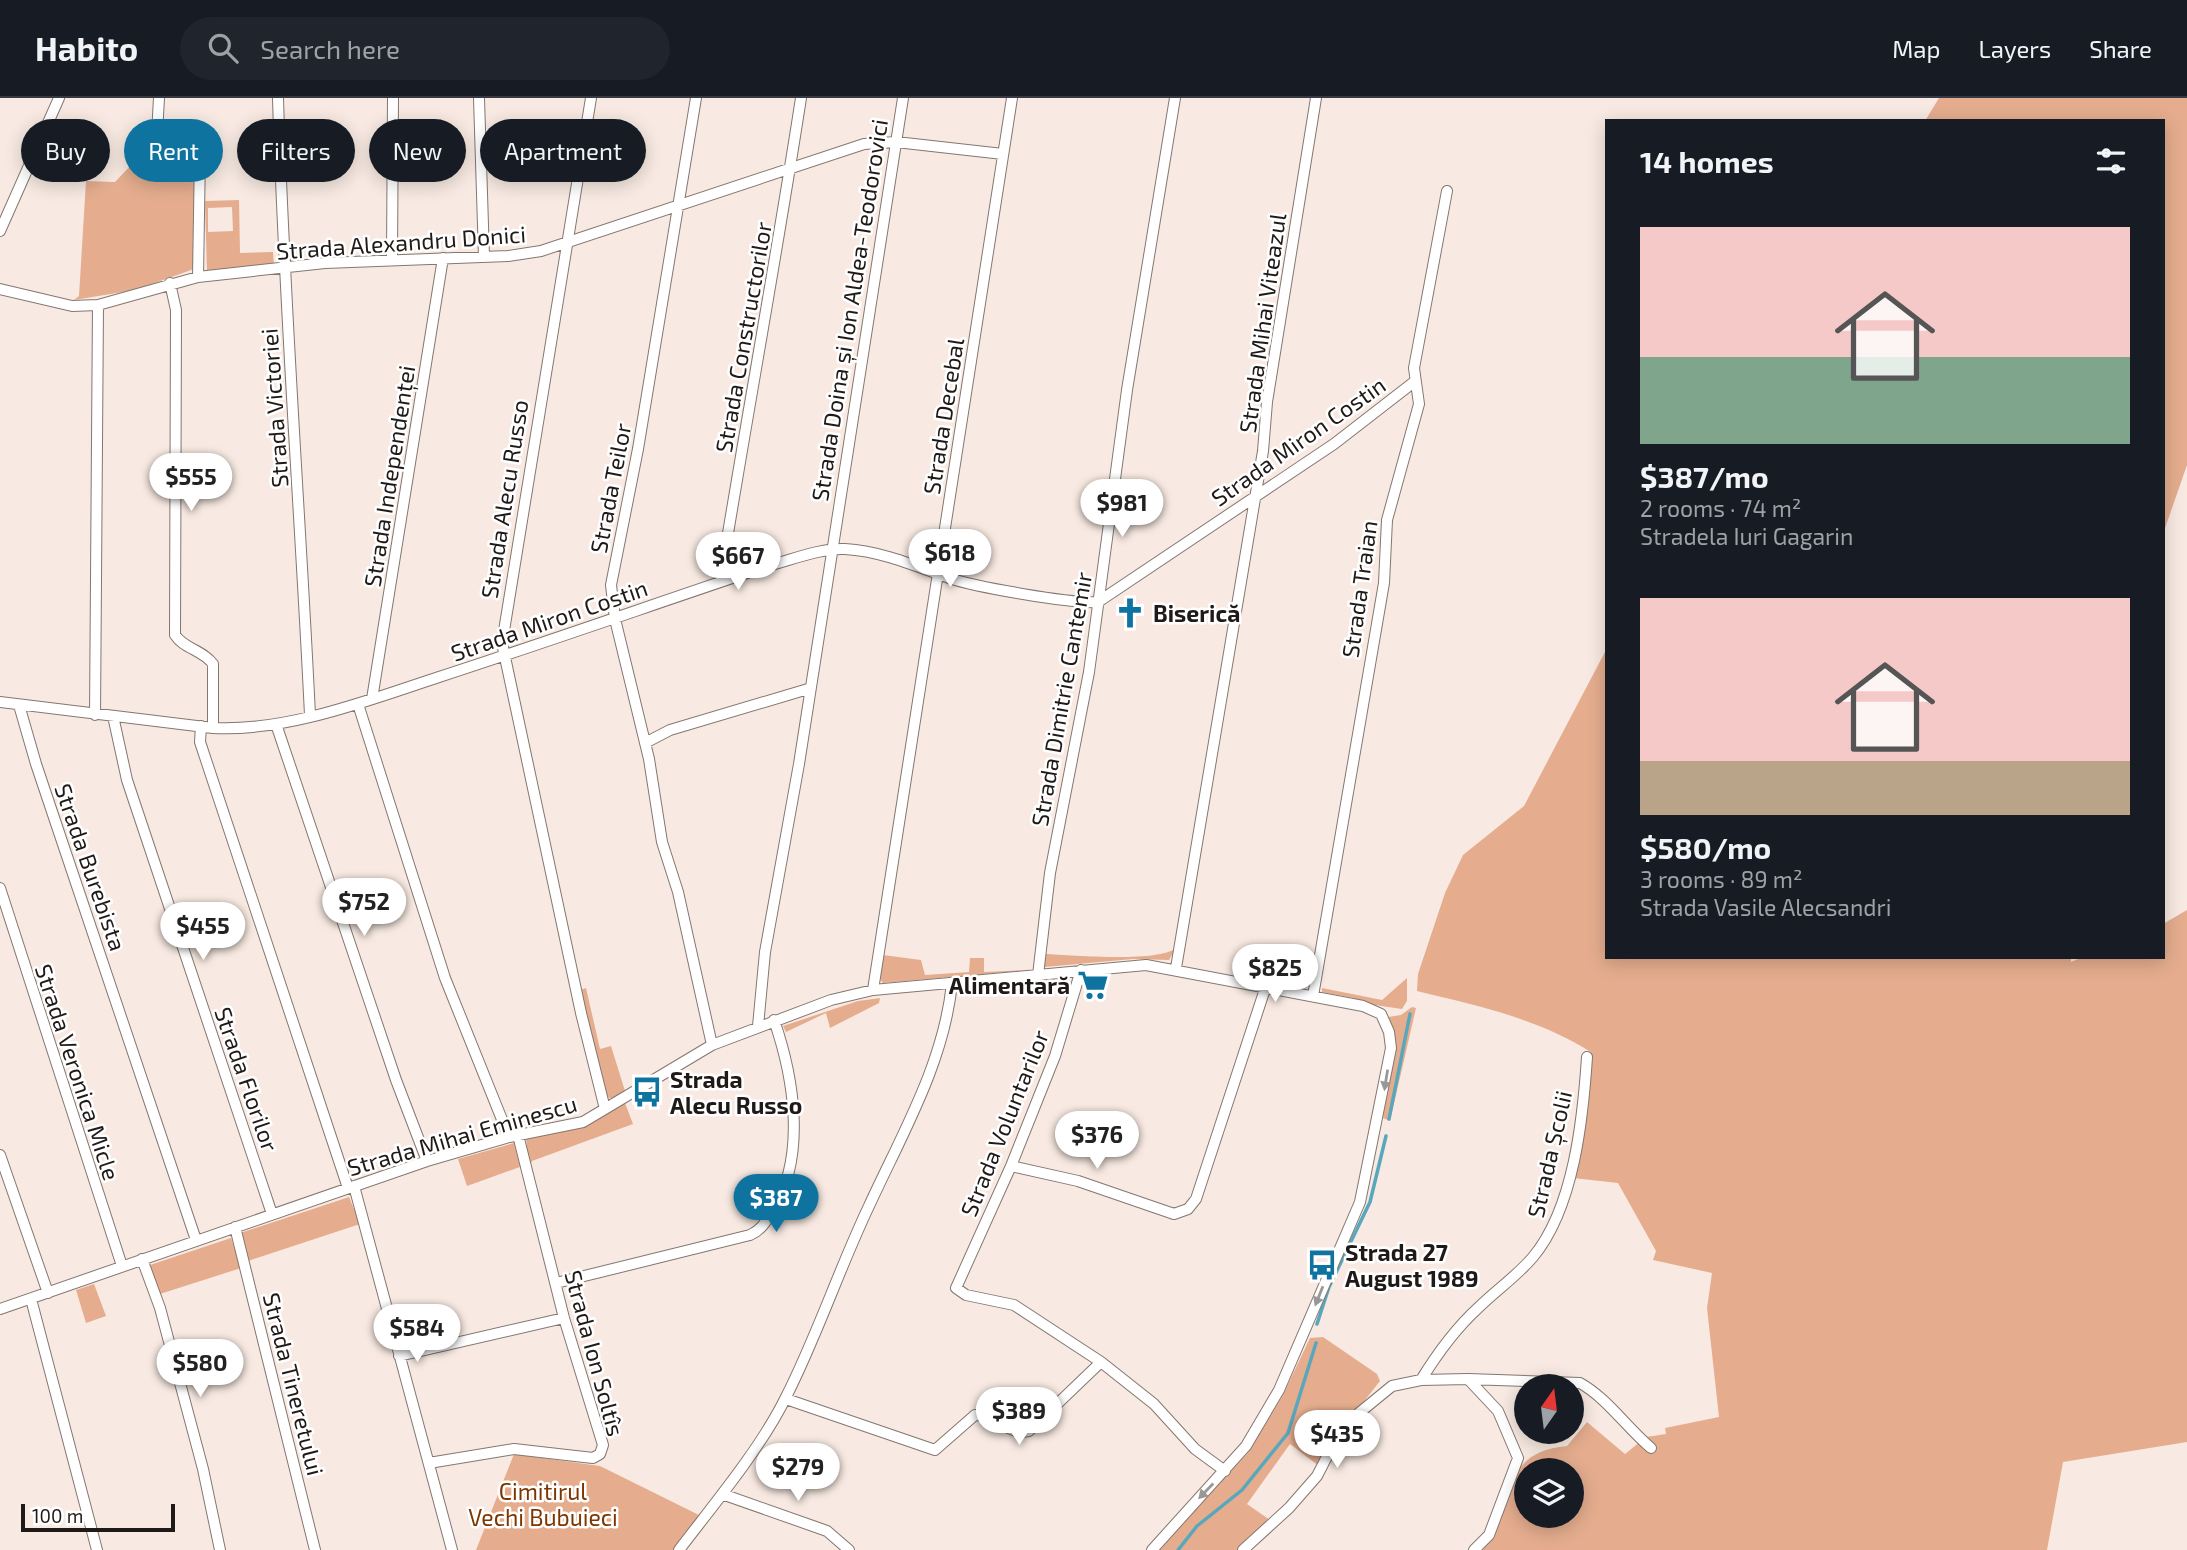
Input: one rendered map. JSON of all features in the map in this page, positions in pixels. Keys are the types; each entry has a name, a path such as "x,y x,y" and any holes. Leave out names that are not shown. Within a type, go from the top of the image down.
{"street":[{"path":"0,231 59,98"},
{"path":"159,98 156,152 200,153 198,277"},
{"name":"Strada Victoriei","path":"278,98 284,269 301,515 310,715"},
{"path":"392,260 393,98"},
{"path":"479,98 484,257"},
{"name":"Strada Alecu Russo","path":"591,98 503,626 503,656 605,1109"},
{"name":"Strada Teilor","path":"696,98 638,449 611,585 615,619 645,743 662,842 678,892 712,1045"},
{"name":"Strada Constructorilor","path":"720,582 747,406 775,270 801,98"},
{"name":"Strada Doina și Ion Aldea-Teodorovici","path":"758,1026 765,952 799,764 808,689 861,380 903,98"},
{"name":"Strada Decebal","path":"873,990 1012,98"},
{"name":"Strada Dimitrie Cantemir","path":"1038,975 1050,873 1089,671 1127,390 1175,98"},
{"name":"Strada Mihai Viteazul","path":"1176,968 1263,451 1267,402 1316,98"},
{"name":"Strada Alexandru Donici","path":"0,289 72,306 98,305 198,277 392,260 484,257 541,251 864,144 896,142 1003,154"},
{"name":"Strada Traian","path":"1313,996 1384,583 1387,520 1419,404 1414,368 1447,191"},
{"name":"Strada Independenței","path":"372,699 443,258"},
{"path":"170,283 176,310 176,635 180,643 207,656 213,664 213,728"},
{"path":"95,715 98,305"},
{"name":"Strada Miron Costin","path":"0,702 213,728 239,729 276,724 358,704 720,582 831,550 846,549 885,556 950,578 1070,601 1098,602 1334,444 1414,382"},
{"path":"645,743 670,730 808,689"},
{"path":"358,704 445,978 514,1136"},
{"name":"Strada Burebista","path":"19,705 36,764 196,1240"},
{"name":"Strada Florilor","path":"113,716 127,780 272,1214"},
{"path":"276,724 396,1080 427,1161"},
{"path":"201,726 200,742 237,859 351,1187 452,1550"},
{"name":"Strada Veronica Micle","path":"0,888 122,1266"},
{"name":"Strada Mihai Eminescu","path":"0,1309 427,1161 514,1136 569,1126 605,1109 712,1045 831,1000 873,990 1081,970 1146,965 1176,968 1363,1006 1381,1014 1390,1032 1391,1048 1360,1202 1279,1390 1246,1446 1225,1471"},
{"name":"Strada Voluntarilor","path":"1081,970 1055,1056 1011,1166 956,1288 966,1295 1014,1305 1101,1362"},
{"path":"679,1550 722,1494 786,1399 853,1239 927,1081 948,1017 952,983"},
{"path":"1011,1166 1078,1181 1174,1214 1182,1213 1196,1199 1266,986"},
{"path":"556,1283 750,1236 764,1225 781,1193 792,1139 793,1113 788,1065 774,1020"},
{"name":"Strada Școlii","path":"1421,1380 1448,1340 1532,1258 1549,1235 1561,1207 1584,1111 1587,1056"},
{"name":"Strada Ion Soltîs","path":"429,1463 473,1453 514,1449 572,1458 593,1458 600,1454 603,1445 564,1318 514,1136"},
{"path":"0,1155 48,1293"},
{"name":"Strada Tineretului","path":"234,1227 315,1550"},
{"path":"142,1259 173,1356 220,1550"},
{"path":"31,1299 97,1550"},
{"path":"399,1356 564,1318"},
{"path":"786,1399 935,1450 975,1415 983,1415 1010,1429 1029,1431 1101,1362 1154,1404 1195,1449 1225,1471 1152,1550"},
{"path":"1468,1379 1498,1411 1518,1458 1489,1535 1474,1550"},
{"path":"1243,1550 1296,1500 1359,1413 1392,1386 1421,1380 1580,1382 1593,1390 1626,1427 1651,1448"},
{"path":"722,1494 827,1531 849,1550"}],"green space":[{"path":"1939,98 2187,98 2187,465 2165,528 2165,119 1926,119"},
{"path":"124,172 124,182 196,182 194,269 135,290 74,300 79,296 86,182 115,182"},
{"path":"239,200 240,253 273,252 274,266 207,273 205,201","holes":["232,207 233,231 208,232 208,208"]},
{"path":"1605,652 1605,959 2071,959 2071,962 2078,959 2165,959 2165,923 2187,910 2187,1442 2063,1462 2047,1550 1482,1550 1494,1535 1514,1480 1514,1528 1584,1528 1584,1458 1532,1458 1544,1451 1569,1444 1584,1444 1584,1426 1587,1422 1625,1454 1646,1437 1666,1434 1665,1428 1719,1417 1707,1308 1712,1273 1653,1260 1656,1251 1618,1183 1573,1178 1588,1111 1591,1052 1550,1030 1528,1022 1417,991 1418,974 1445,893 1463,855 1524,806"},
{"path":"1176,948 1169,960 1133,959 1045,967 1043,964 1045,954 1133,957 1166,953"},
{"path":"883,955 921,960 925,975 969,972 970,958 984,958 984,972 1028,970 883,983 880,979"},
{"path":"1407,978 1407,1001 1402,1009 1354,1002 1354,998 1322,992 1322,988 1382,1000"},
{"path":"586,988 600,1049 611,1046 625,1091 613,1099 604,1096 580,990"},
{"path":"880,998 879,1003 830,1028 826,1013 786,1032 783,1026 858,1001"},
{"path":"1412,1007 1416,1008 1390,1121 1383,1118 1395,1040 1388,1017 1401,1015"},
{"path":"625,1103 633,1124 532,1161 529,1167 526,1138 577,1127"},
{"path":"514,1143 520,1167 467,1186 458,1159"},
{"path":"349,1197 360,1224 248,1261 240,1233"},
{"path":"231,1238 241,1268 160,1294 150,1265"},
{"path":"94,1284 106,1316 86,1323 76,1290"},
{"path":"1323,1337 1377,1374 1380,1381 1332,1442 1319,1466 1290,1444 1247,1504 1270,1520 1239,1550 1157,1550 1248,1453 1282,1397 1310,1338"},
{"name":"Cimitirul Vechi Bubuieci","path":"514,1454 600,1466 699,1515 673,1550 476,1550"}],"waterway":[{"path":"1389,1119 1410,1014"},
{"path":"1317,1324 1329,1287 1370,1202 1386,1136"},
{"path":"1178,1550 1197,1526 1242,1490 1288,1433 1316,1343"}],"place":[{"name":"Biserică","path":"1130,613"},
{"name":"Alimentară","path":"1093,985"},
{"name":"Strada Alecu Russo","path":"647,1092"},
{"name":"Strada 27 August 1989","path":"1322,1265"}]}
